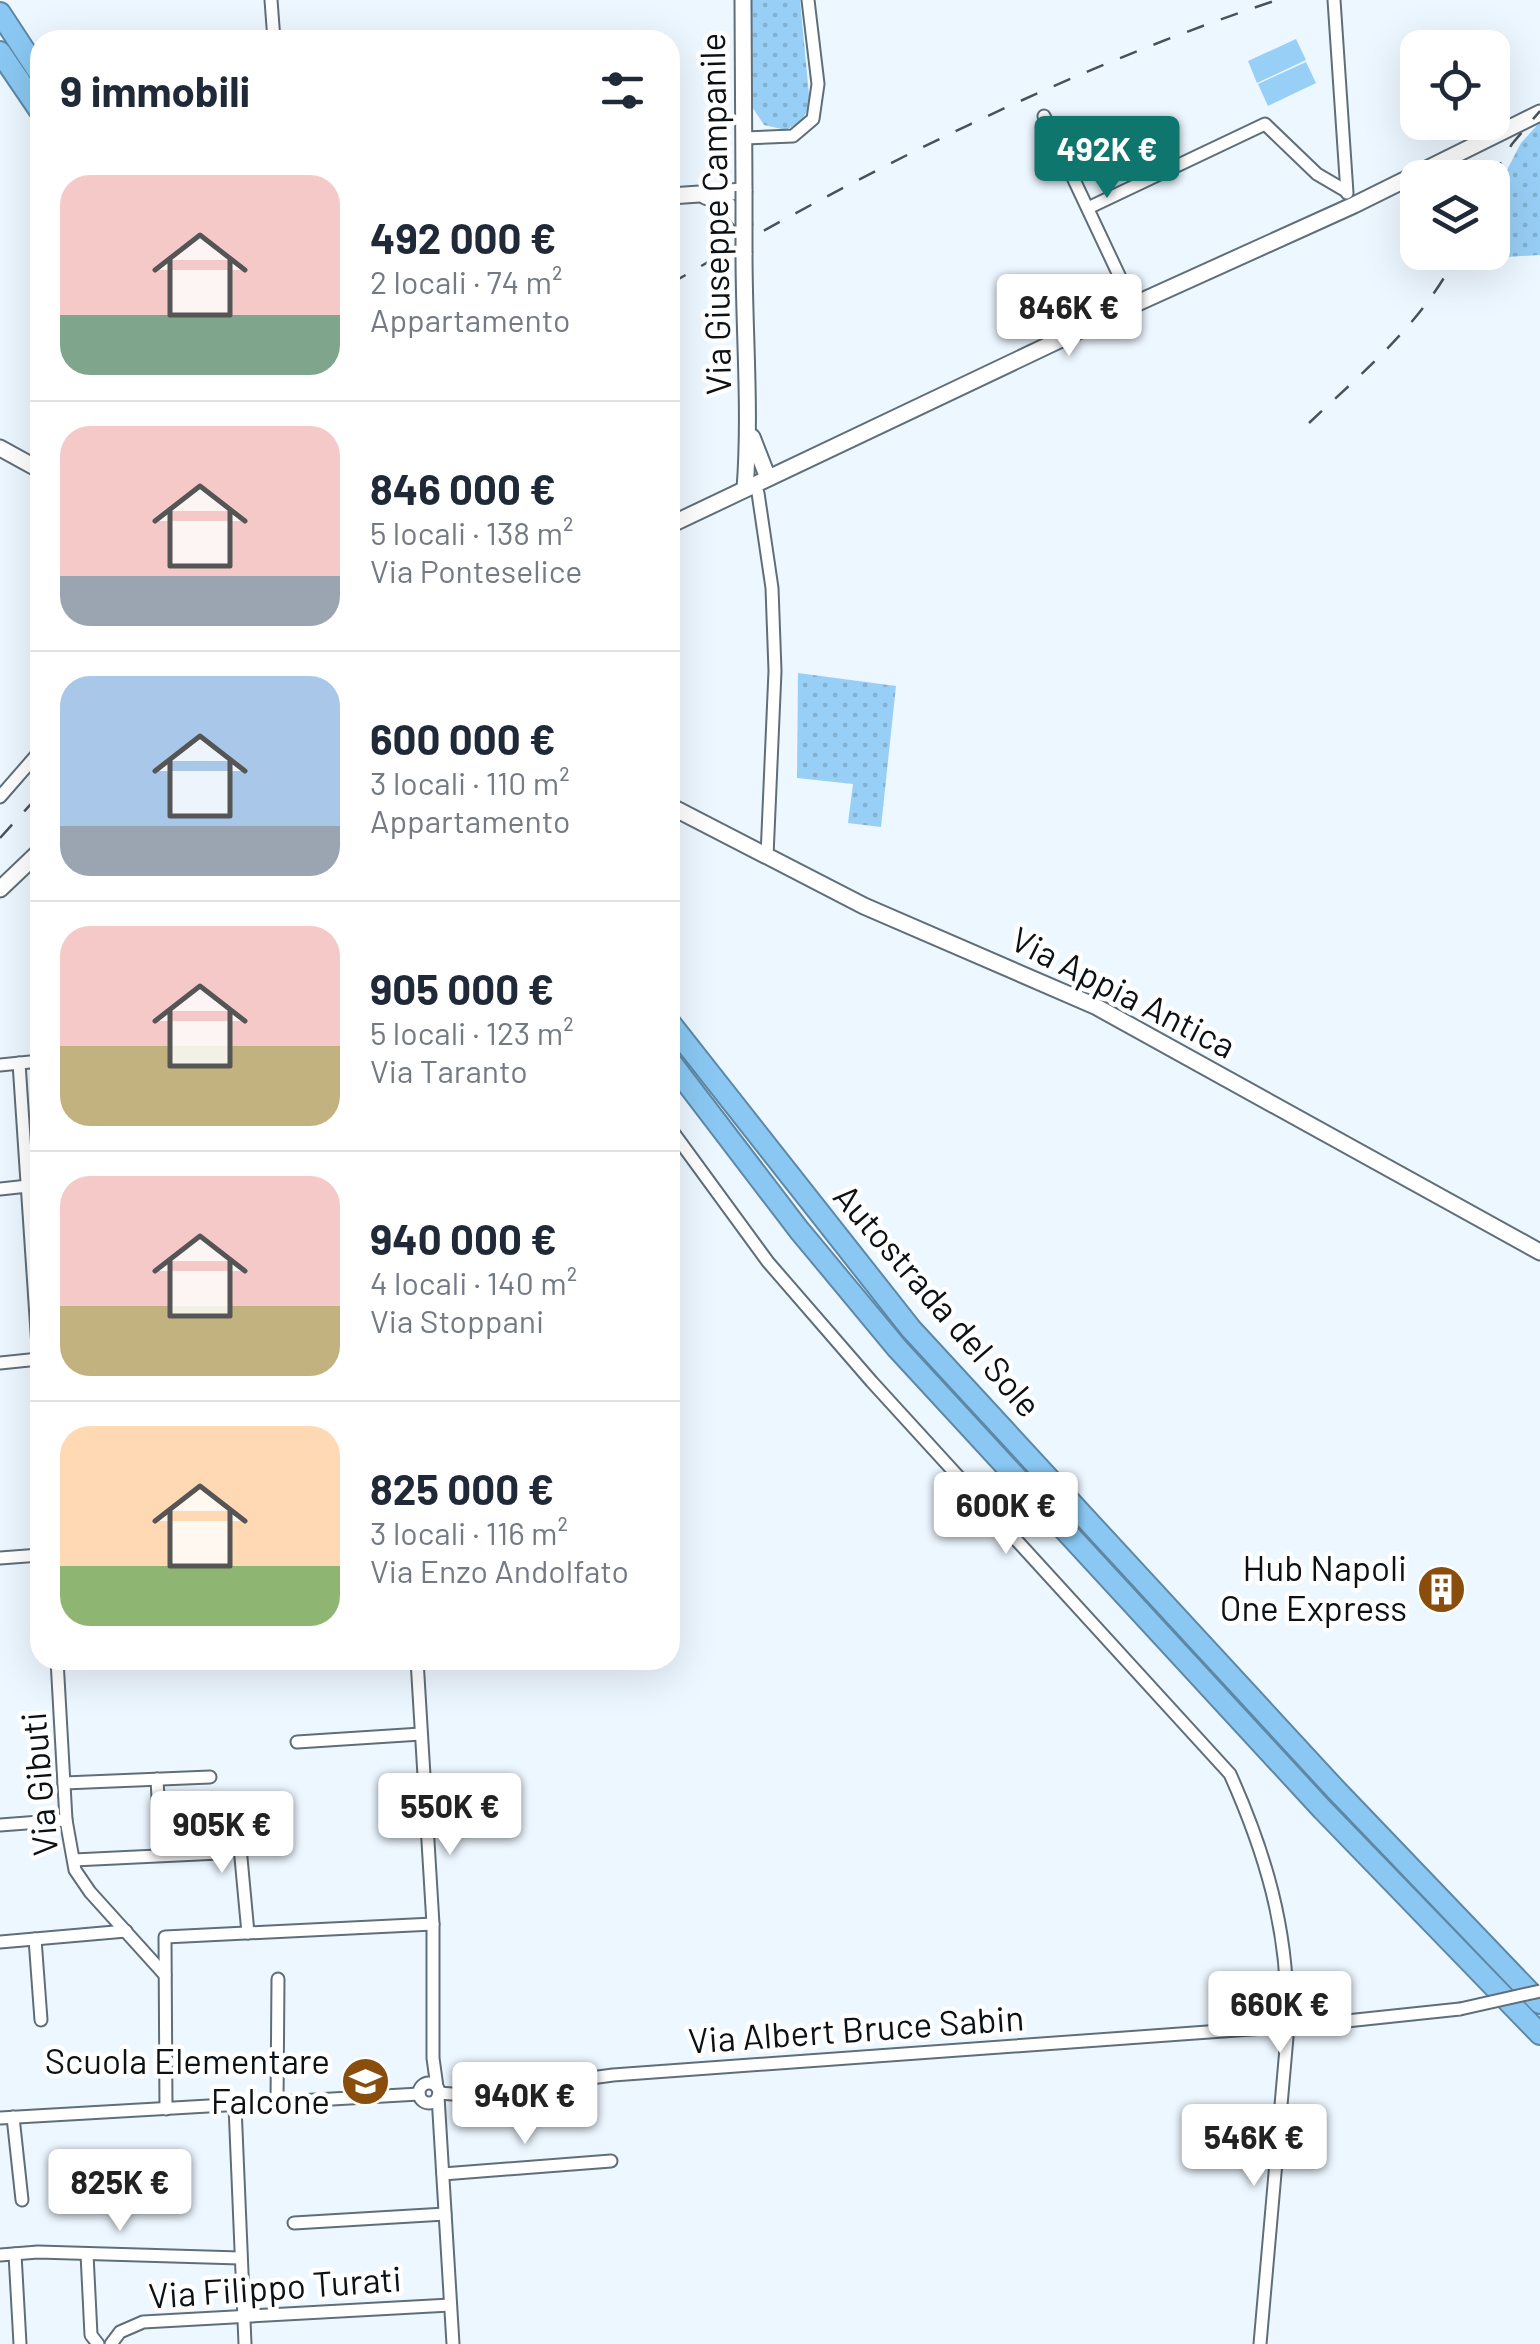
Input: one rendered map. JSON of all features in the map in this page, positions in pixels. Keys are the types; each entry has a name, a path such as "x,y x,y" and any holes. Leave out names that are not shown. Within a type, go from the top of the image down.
{"highway":[{"path":"0,13 30,59"},
{"path":"0,52 30,96"},
{"name":"Autostrada del Sole","path":"680,1036 910,1328 1336,1790 1540,2002"},
{"name":"Autostrada del Sole","path":"680,1074 799,1230 896,1348 1309,1796 1540,2034"}],"street":[{"path":"271,0 273,30"},
{"name":"Via Giuseppe Campanile","path":"743,0 744,354 752,491"},
{"path":"744,138 793,136 814,119 818,84 808,0"},
{"path":"1334,0 1350,198"},
{"path":"680,520 752,491 768,478 1350,198 1540,113"},
{"path":"1044,116 1133,305"},
{"path":"1088,208 1264,124 1317,174 1350,198"},
{"path":"680,195 744,191"},
{"path":"696,194 718,199 744,224"},
{"name":"Via Giuseppe Campanile","path":"750,428 768,478"},
{"path":"0,448 30,464"},
{"path":"752,491 772,588 775,671 767,856"},
{"path":"0,797 30,762"},
{"name":"Via Appia Antica","path":"680,811 864,906 1095,1006 1540,1252"},
{"path":"0,889 30,860"},
{"path":"0,1064 30,1061"},
{"path":"19,1063 30,1205"},
{"path":"680,1142 768,1262 846,1352 1230,1774 1255,1830 1280,1918 1288,1972 1288,2015"},
{"path":"0,1188 28,1186"},
{"path":"0,1362 30,1360"},
{"path":"0,1558 30,1556"},
{"name":"Via Gibuti","path":"58,1670 66,1820 76,1870 90,1892 165,1975"},
{"path":"418,1670 433,1924 432,2058 438,2092 453,2344"},
{"path":"297,1742 422,1734"},
{"path":"64,1783 210,1777"},
{"path":"157,1779 161,1856"},
{"path":"237,1816 248,1933"},
{"path":"0,1826 66,1820"},
{"path":"74,1860 219,1852"},
{"path":"166,2109 164,1937 433,1924"},
{"path":"0,1942 126,1931"},
{"path":"35,1939 41,2020"},
{"path":"277,2104 278,1978"},
{"path":"1299,2026 1460,2009 1540,1991"},
{"path":"1288,2015 1299,2026 1297,2033 1288,2037"},
{"path":"1288,2015 1281,2018 1277,2027 1288,2037"},
{"name":"Via Albert Bruce Sabin","path":"7,2118 422,2093 432,2102 438,2092 465,2094 613,2075 1277,2027"},
{"path":"1260,2344 1288,2037"},
{"path":"432,2058 422,2093 438,2122"},
{"path":"235,2106 245,2344"},
{"path":"7,2118 22,2200"},
{"path":"443,2174 611,2161"},
{"path":"294,2224 445,2214"},
{"path":"15,2254 20,2344"},
{"path":"87,2254 91,2334 98,2344"},
{"path":"0,2255 240,2258"},
{"name":"Via Filippo Turati","path":"110,2344 120,2332 143,2322 450,2305"}],"shaded area":[{"path":"752,0 800,0 810,105 802,121 786,130 764,125 751,105"},
{"path":"1296,39 1306,60 1257,83 1248,61"},
{"path":"1306,62 1316,83 1268,106 1258,84"},
{"path":"1540,122 1540,255 1510,257 1510,164 1521,143"},
{"path":"798,673 896,686 881,827 848,823 853,784 797,778"}],"railway":[{"path":"680,278 966,126 1119,58 1277,0"},
{"path":"1503,160 1540,111"},
{"path":"1309,423 1411,323 1449,270"},
{"path":"0,838 30,805"}],"place":[{"name":"Hub Napoli One Express","path":"1442,1589"},
{"name":"Scuola Elementare Falcone","path":"365,2082"}]}
